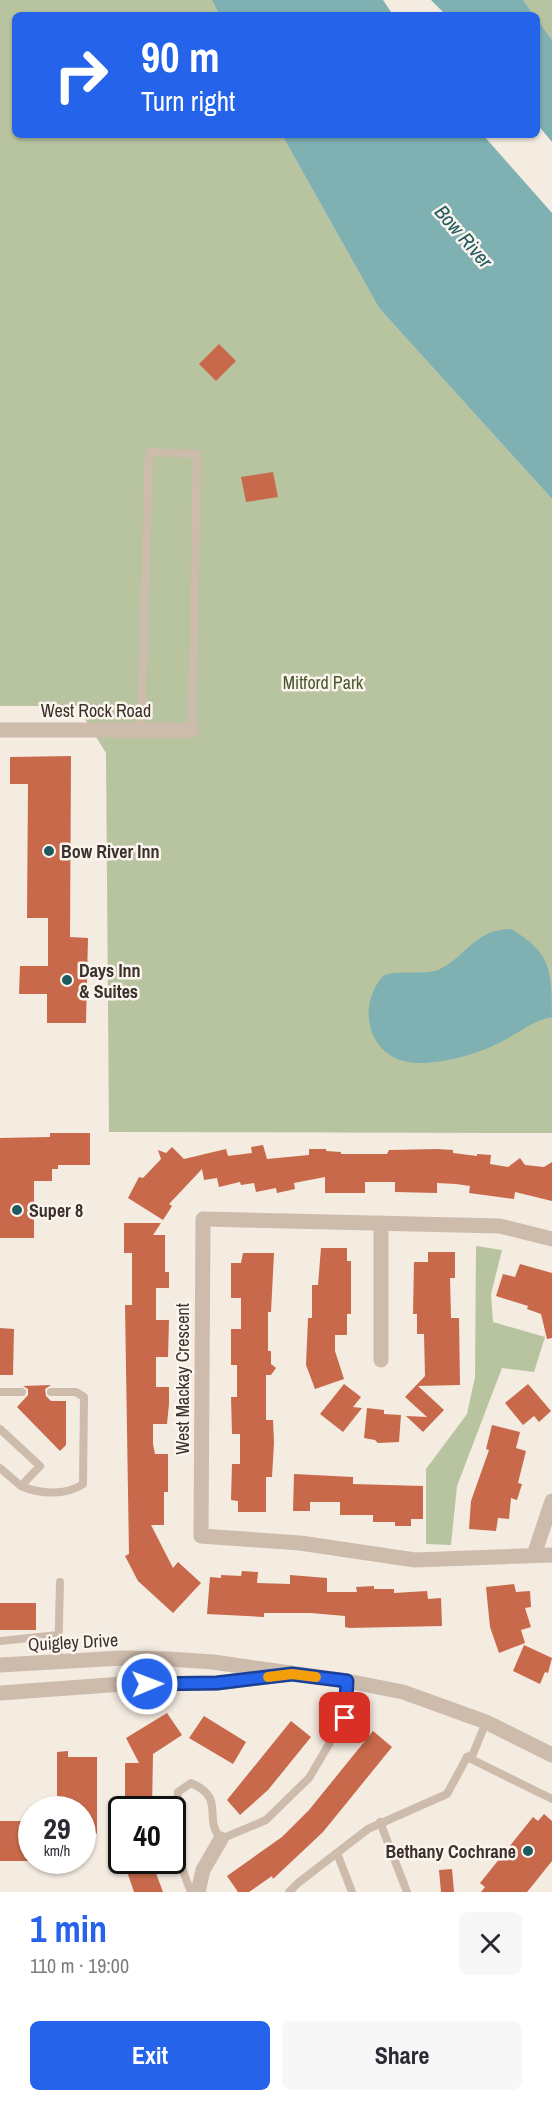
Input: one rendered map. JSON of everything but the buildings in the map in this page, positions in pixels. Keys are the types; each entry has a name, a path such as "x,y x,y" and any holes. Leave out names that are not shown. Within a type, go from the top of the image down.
{"street":[{"name":"West Rock Road","path":"0,730 192,730"},
{"name":"West Mackay Crescent","path":"552,1239 501,1226 203,1219 201,1536 300,1543 415,1560 552,1554"},
{"path":"381,1223 381,1360"},
{"path":"534,1555 552,1501"},
{"name":"Quigley Drive","path":"0,1665 169,1659 213,1662 347,1681 403,1692 486,1722 552,1755"},
{"name":"Quigley Drive","path":"0,1693 123,1684 217,1683 292,1674"},
{"path":"198,1892 203,1869 221,1839"}],"lane":[{"path":"141,730 149,452 197,454 192,730"},
{"path":"0,1392 21,1392"},
{"path":"4,1468 21,1486 35,1492 74,1490 83,1484 84,1398 76,1392 51,1392"},
{"path":"0,1429 7,1441 20,1454 40,1466 21,1486"},
{"path":"58,1662 60,1582"},
{"path":"0,1641 58,1635"},
{"path":"191,1892 178,1860 175,1830 178,1792 191,1783 207,1790 211,1798 216,1833 221,1839 266,1820 309,1778 345,1718 347,1681"},
{"path":"290,1892 298,1882 380,1822 447,1794 467,1757 473,1754 486,1722"},
{"path":"467,1757 552,1799"},
{"path":"380,1822 407,1892"},
{"path":"337,1853 352,1892"}],"green space":[{"name":"Mitford Park","path":"0,0 212,0 218,12 12,12 12,138 284,138 379,308 552,499 552,1133 109,1132 106,753 77,706 0,706"},
{"path":"523,0 552,0 552,40 540,23 540,12 532,12"},
{"path":"476,1246 502,1250 491,1294 493,1322 545,1337 534,1372 502,1368 457,1486 451,1545 426,1544 426,1469 467,1414 475,1377"}],"water":[{"path":"212,0 383,0 391,12 218,12"},
{"path":"431,0 523,0 532,12 443,12"},
{"path":"540,23 552,40 552,142 540,128"},
{"name":"Bow River","path":"284,138 486,138 552,213 552,499 379,308"},
{"path":"511,929 535,947 547,965 550,976 552,1017 538,1021 481,1051 440,1061 420,1063 404,1061 390,1055 380,1046 369,1021 369,1007 373,992 381,978 391,973 438,970 457,958 479,939 498,930"}],"slow traffic":[{"path":"268,1677 292,1674 316,1677"}],"place":[{"name":"Bow River Inn","path":"49,851"},
{"name":"Days Inn & Suites","path":"67,980"},
{"name":"Super 8","path":"17,1210"},
{"name":"Bethany Cochrane","path":"528,1851"}],"route":[{"path":"147,1684 217,1683 292,1674 347,1681 345,1718"}]}
